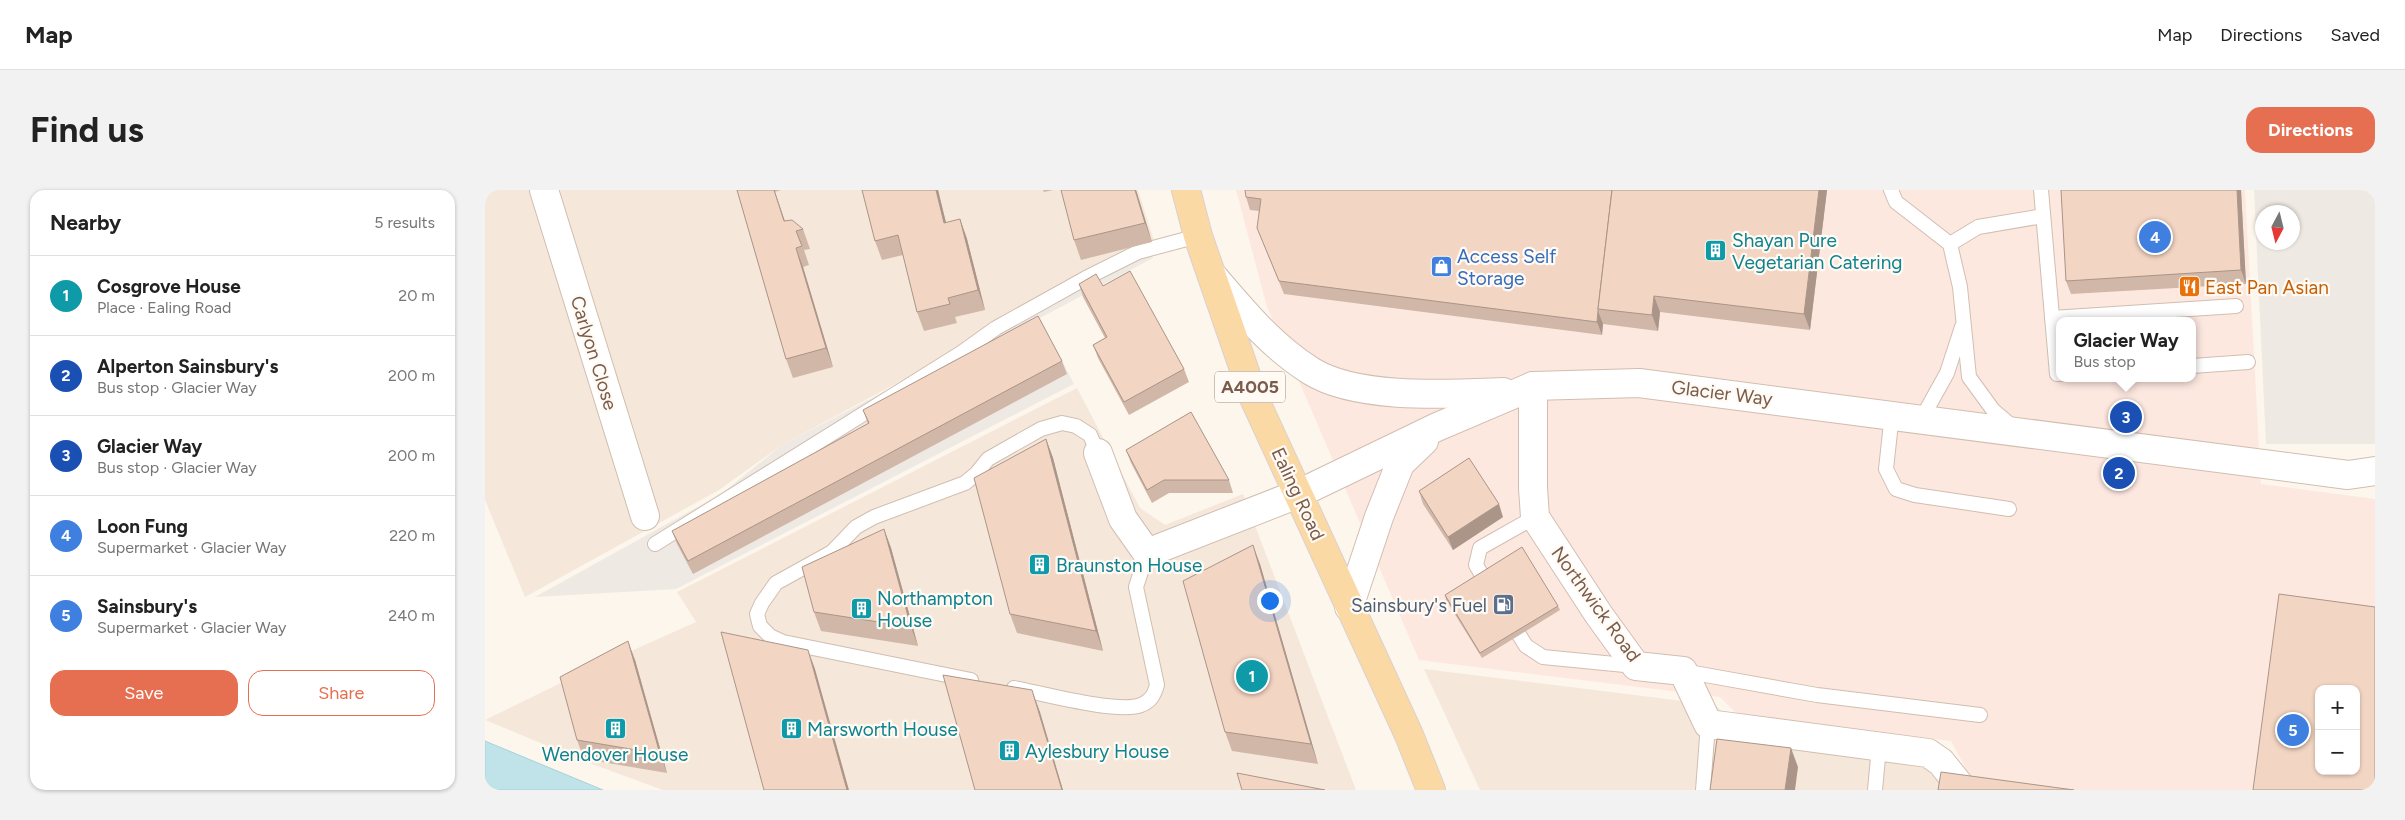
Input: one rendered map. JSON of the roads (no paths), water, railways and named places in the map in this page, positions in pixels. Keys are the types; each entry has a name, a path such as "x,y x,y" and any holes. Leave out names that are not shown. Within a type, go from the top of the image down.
{"main road":[{"name":"Ealing Road","path":"1186,190 1198,236 1254,398 1409,735 1431,790"}],"street":[{"name":"Carlyon Close","path":"544,190 645,516"},
{"path":"1212,275 1263,332 1312,372 1328,378 1360,387 1403,392 1525,389"},
{"name":"Glacier Way","path":"1147,553 1298,494 1437,427 1525,389 1639,383 1892,414 2348,475 2375,471"},
{"name":"Northwick Road","path":"1525,389 1535,517 1599,615 1636,666 1683,671"},
{"path":"1349,607 1379,516 1400,464 1437,427"},
{"path":"1098,453 1123,519 1147,553"},
{"path":"1683,671 1708,724 1928,753 1941,762 1961,787"}],"lane":[{"path":"1891,190 1896,202 1950,244 1960,287 1969,377 1993,410 2018,431"},
{"path":"2041,190 2056,363"},
{"path":"1950,244 1978,227 2043,216"},
{"path":"655,544 953,358 996,328 1086,278 1138,252 1198,236"},
{"path":"2067,317 2236,306"},
{"path":"2052,318 2056,318"},
{"path":"1922,418 1947,373 1963,322"},
{"path":"2196,366 2248,362"},
{"path":"1892,414 1886,469 1896,489 1915,495 2009,510"},
{"path":"981,682 783,642 770,636 760,626 757,614 776,582 832,552 856,526 874,517 965,483 976,474 988,459 1041,429 1062,424 1076,426 1090,435 1098,453"},
{"path":"1535,517 1481,548 1475,566 1526,646 1543,657 1636,666"},
{"path":"1000,685 1121,708 1139,706 1153,698 1157,685 1136,587 1147,553"},
{"path":"1683,671 1817,695 1980,715"},
{"path":"1703,790 1708,724"},
{"path":"1875,790 1879,747"}],"water":[{"path":"485,741 603,790 485,790"}],"place":[{"name":"Loon Fung","path":"2155,237"},
{"name":"Shayan Pure Vegetarian Catering","path":"1716,251"},
{"name":"Access Self Storage","path":"1441,267"},
{"name":"East Pan Asian","path":"2189,287"},
{"name":"Glacier Way","path":"2126,417"},
{"name":"Alperton Sainsbury's","path":"2119,473"},
{"name":"Braunston House","path":"1040,565"},
{"name":"Sainsbury's Fuel","path":"1503,605"},
{"name":"Northampton House","path":"861,609"},
{"name":"Cosgrove House","path":"1252,676"},
{"name":"Wendover House","path":"615,728"},
{"name":"Marsworth House","path":"791,729"},
{"name":"Sainsbury's","path":"2293,730"},
{"name":"Aylesbury House","path":"1009,751"}]}
